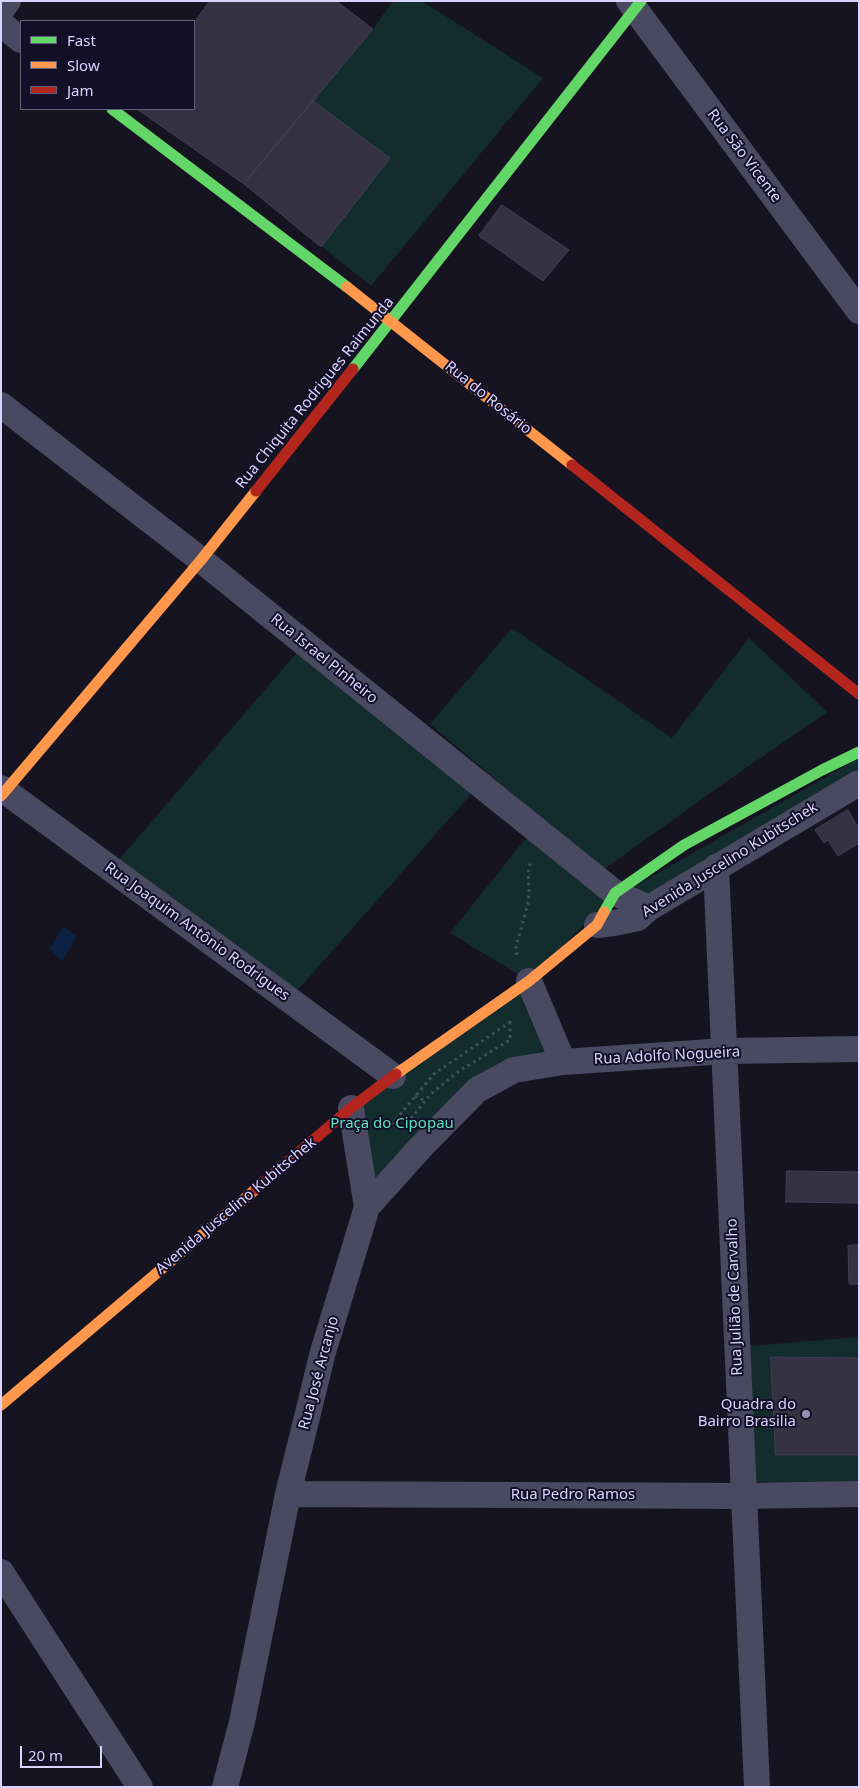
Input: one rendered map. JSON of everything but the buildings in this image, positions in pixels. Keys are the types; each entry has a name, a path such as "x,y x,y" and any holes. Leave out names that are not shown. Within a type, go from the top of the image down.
{"street":[{"path":"1,10 8,1"},
{"name":"Rua São Vicente","path":"635,4 859,311"},
{"name":"Rua Chiquita Rodrigues Raimunda","path":"2,792 201,560 392,321 635,4"},
{"path":"1,24 20,39"},
{"name":"Rua do Rosário","path":"113,110 392,321 859,694"},
{"name":"Rua Israel Pinheiro","path":"1,405 201,560 615,893 649,908"},
{"name":"Avenida Juscelino Kubitschek","path":"1,1405 351,1108 523,970 597,924 615,893 684,845 859,752"},
{"name":"Avenida Juscelino Kubitschek","path":"597,924 638,918 649,908 716,867 859,783"},
{"name":"Rua Joaquim Antônio Rodrigues","path":"2,792 393,1076"},
{"name":"Rua Julião de Carvalho","path":"716,867 757,1787"},
{"path":"523,970 563,1062"},
{"name":"Rua Adolfo Nogueira","path":"563,1062 725,1051 859,1049"},
{"name":"Rua José Arcanjo","path":"225,1787 242,1722 288,1494 322,1352 367,1207 420,1148 477,1090 514,1070 563,1062"},
{"path":"351,1108 367,1207"},
{"name":"Rua Pedro Ramos","path":"288,1494 743,1496 859,1494"},
{"path":"1,1572 140,1787"}],"path":[{"path":"523,970 516,947 529,891 528,872 532,856 534,828"},
{"path":"510,1022 510,1040 459,1071 425,1101 403,1128 392,1124 434,1074 510,1022"},
{"path":"415,1096 425,1101"}],"green space":[{"path":"393,1 422,1 543,78 371,286 244,184 373,29"},
{"path":"512,628 672,738 749,638 827,712 603,870 430,724"},
{"path":"305,643 480,784 289,1000 111,869"},
{"path":"859,758 859,778 648,903 625,892"},
{"path":"534,828 615,893 529,981 450,933"},
{"name":"Praça do Cipopau","path":"529,981 563,1062 508,1073 367,1207 351,1108"},
{"name":"Quadra do Bairro Brasilia","path":"859,1337 859,1482 755,1482 750,1346"}],"water":[{"path":"63,927 77,936 62,961 50,949"}],"traffic: fast":[{"path":"353,369 641,1"},
{"path":"113,110 347,287"},
{"path":"604,912 615,893 684,845 859,752"}],"traffic: slow":[{"path":"347,287 572,465"},
{"path":"1,796 201,560 256,491"},
{"path":"396,1074 529,981 597,925 604,912"},
{"path":"1,1405 256,1189"}],"traffic: jam":[{"path":"256,491 353,369"},
{"path":"572,465 859,694"},
{"path":"256,1189 351,1108 396,1074"}],"place":[{"name":"Quadra do Bairro Brasilia","path":"806,1414"}]}
